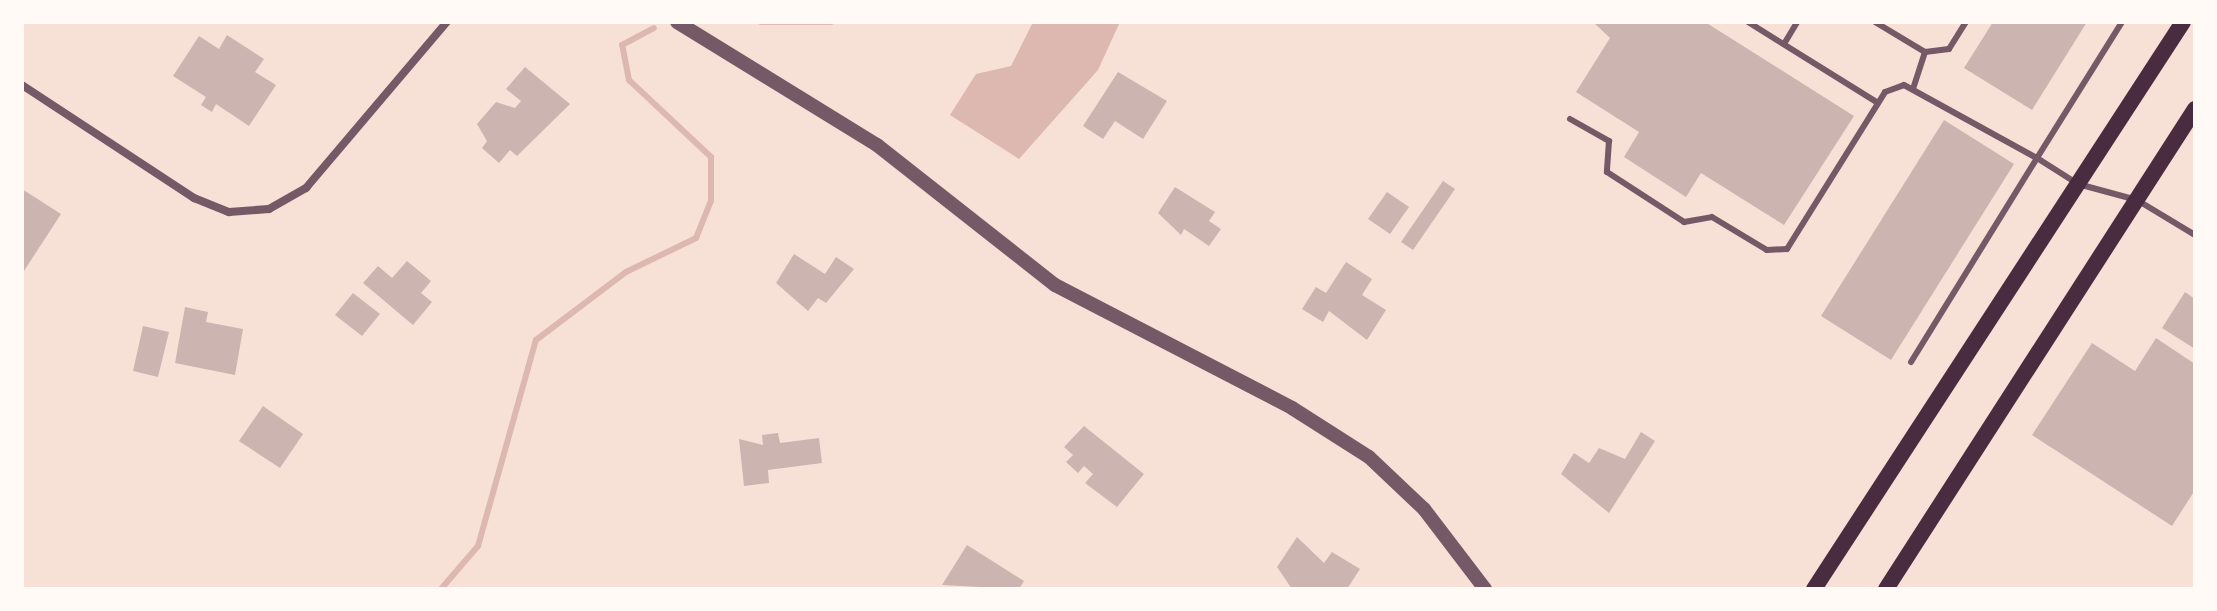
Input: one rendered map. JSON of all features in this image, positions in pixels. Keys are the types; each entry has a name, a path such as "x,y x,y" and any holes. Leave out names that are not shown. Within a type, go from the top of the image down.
{"main road":[{"path":"1814,589 2183,22"},
{"path":"1886,589 2195,109"}],"street":[{"path":"22,85 194,198 229,212 269,209 306,188 447,22"},
{"path":"677,22 877,145 1055,285 1292,408 1369,457 1424,509 1485,589"}],"lane":[{"path":"1748,22 1878,103"},
{"path":"1784,44 1797,22"},
{"path":"1875,22 1925,52 1949,49 1966,22"},
{"path":"1911,362 2122,22"},
{"path":"1913,89 1925,52"},
{"path":"1570,119 1609,141 1607,172 1684,222 1712,217 1767,250 1787,249 1885,92 1913,89 2078,184 2137,200 2195,235"}],"shaded area":[{"path":"1033,22 1120,22 1098,70 1019,159 950,115 976,74 1011,66"}],"building":[{"path":"1593,22 1705,22 1854,116 1784,225 1701,173 1686,197 1624,157 1639,132 1576,92 1610,38"},
{"path":"1993,22 2087,22 2032,110 1964,68"},
{"path":"227,35 264,59 255,72 276,85 249,126 216,104 212,112 201,105 206,97 173,76 199,36 219,49"},
{"path":"525,67 570,104 517,156 510,150 499,163 482,148 487,141 477,124 496,102 515,108 521,101 506,89"},
{"path":"1118,72 1167,101 1143,139 1115,121 1103,139 1083,126"},
{"path":"1944,120 2014,164 1891,360 1821,316"},
{"path":"1443,181 1455,189 1413,250 1401,242"},
{"path":"1175,187 1215,212 1209,221 1221,229 1209,246 1184,229 1181,235 1158,213"},
{"path":"22,189 61,214 22,274"},
{"path":"1387,192 1409,207 1390,234 1368,219"},
{"path":"794,254 825,274 836,257 854,269 826,303 818,298 808,311 776,283"},
{"path":"407,261 431,281 421,293 432,302 413,325 363,283 378,266 392,278"},
{"path":"1346,262 1372,279 1362,295 1386,310 1367,340 1329,311 1323,322 1302,309 1316,287 1326,293"},
{"path":"2185,292 2195,299 2195,349 2162,328"},
{"path":"353,293 380,314 362,336 335,315"},
{"path":"185,307 208,312 206,322 243,329 235,375 175,363"},
{"path":"143,326 169,332 158,377 133,371"},
{"path":"2156,338 2195,364 2195,490 2172,526 2032,435 2092,343 2135,371"},
{"path":"263,406 303,434 280,468 239,441"},
{"path":"1084,426 1144,474 1117,507 1085,483 1093,474 1084,466 1078,473 1066,462 1073,455 1064,447"},
{"path":"1641,432 1655,441 1609,513 1561,474 1574,453 1589,463 1599,448 1625,459"},
{"path":"778,433 780,443 819,438 822,463 768,470 769,483 744,486 739,439 763,445 762,435"},
{"path":"1297,537 1324,563 1332,552 1360,569 1347,589 1292,589 1277,567"},
{"path":"967,545 1024,581 1019,589 942,585"}],"waterway":[{"path":"761,22 831,22"},
{"path":"441,589 478,546 536,340 626,272 696,238 711,201 711,157 629,80 622,45 654,28"}]}
